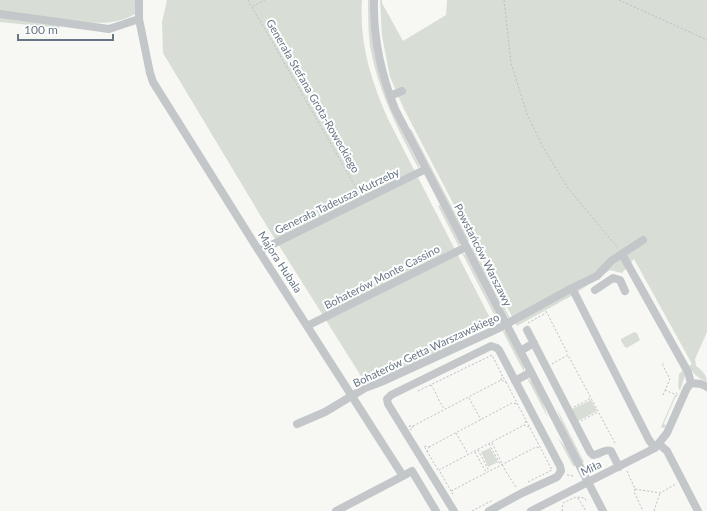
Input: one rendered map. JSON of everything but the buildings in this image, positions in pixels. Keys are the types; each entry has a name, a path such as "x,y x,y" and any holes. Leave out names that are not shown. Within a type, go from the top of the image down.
{"street":[{"name":"Majora Hubala","path":"139,0 139,19 153,82 403,476"},
{"name":"Powstańców Warszawy","path":"374,0 377,46 381,68 390,96 401,122 603,511"},
{"path":"0,14 109,29 139,19"},
{"path":"390,96 402,91"},
{"name":"Generała Tadeusza Kutrzeby","path":"259,251 426,169"},
{"name":"Bohaterów Getta Warszawskiego","path":"297,424 325,412 366,388 506,324 597,276 611,261 643,240"},
{"name":"Bohaterów Monte Cassino","path":"307,326 466,247"},
{"path":"622,254 688,372 692,383"},
{"path":"595,290 613,278 620,280 632,273"},
{"path":"620,280 625,291"},
{"path":"572,288 649,440 667,451 698,511"},
{"path":"527,330 593,455 609,450 611,451 619,467"},
{"path":"520,351 534,344"},
{"path":"454,511 424,464 387,400 391,395 491,346 499,350 560,466 561,471 557,477 489,511"},
{"path":"515,381 531,372"},
{"path":"692,383 701,384 707,387"},
{"path":"657,446 667,434 685,392 692,383"},
{"name":"Miła","path":"535,510 657,446"},
{"path":"336,511 424,464"},
{"path":"412,471 436,511"}],"path":[{"name":"Generała Stefana Grota-Roweckiego","path":"248,0 363,200"},
{"path":"252,6 265,0"},
{"path":"504,0 512,63 528,114 543,147 568,188 622,254"},
{"path":"619,0 707,40"},
{"path":"545,310 618,449"},
{"path":"527,330 525,324 547,313"},
{"path":"418,391 492,355 552,470 523,484"},
{"path":"546,367 568,355"},
{"path":"663,395 670,378 662,364 664,363"},
{"path":"501,380 502,375"},
{"path":"413,426 501,380 506,382"},
{"path":"430,384 437,393 440,404 445,410"},
{"path":"665,390 674,394 680,392"},
{"path":"469,397 481,420"},
{"path":"512,403 514,398"},
{"path":"569,410 591,398"},
{"path":"455,498 424,446 429,447 512,403 518,404"},
{"path":"576,424 599,412"},
{"path":"438,470 524,425 526,420"},
{"path":"524,425 529,427"},
{"path":"456,433 468,454"},
{"path":"492,442 505,470 516,488"},
{"path":"536,447 537,442"},
{"path":"489,444 500,466"},
{"path":"427,452 429,447"},
{"path":"451,491 536,447 540,448"},
{"path":"478,449 489,471"},
{"path":"475,451 486,473"},
{"path":"627,471 636,489 634,492 643,511"},
{"path":"654,511 660,493 678,482"},
{"path":"636,489 660,493"},
{"path":"562,511 563,503 578,497 584,498 586,501"},
{"path":"578,497 586,511"},
{"path":"472,511 501,505"}],"shaded area":[{"path":"0,0 136,0 135,14 125,19 106,23 96,23 54,18 60,28 0,22"},
{"path":"167,0 362,0 362,31 364,46 376,90 388,119 489,316 486,328 460,340 462,342 375,381 361,376 268,228 163,53 162,22"},
{"path":"368,0 370,0 374,46 384,86 399,124 419,165 419,169 396,125 378,79 370,46 368,29"},
{"path":"380,0 382,0 382,3 403,41 446,15 447,0 707,0 707,332 695,359 696,366 704,373 707,382 696,376 689,366 692,364 634,259 622,273 610,270 573,295 517,326 404,109 390,77 382,36"},
{"path":"411,129 470,241 467,241 409,130"},
{"path":"440,205 460,243 459,247 438,206"},
{"path":"473,247 510,318 508,318 472,249"},
{"path":"462,253 466,255 499,319 499,324"},
{"path":"502,330 506,331 524,367 524,372"},
{"path":"634,332 637,333 640,340 627,348 625,347 621,339"},
{"path":"684,369 685,375 680,391 678,387 679,374"},
{"path":"527,378 537,390 548,418"},
{"path":"679,394 675,398 664,423 666,427 661,427 675,395"},
{"path":"591,400 597,411 578,421 572,409"},
{"path":"557,409 584,462 582,463 564,429"},
{"path":"558,438 567,449 576,466 573,466"},
{"path":"490,448 498,462 488,467 481,452"}]}
